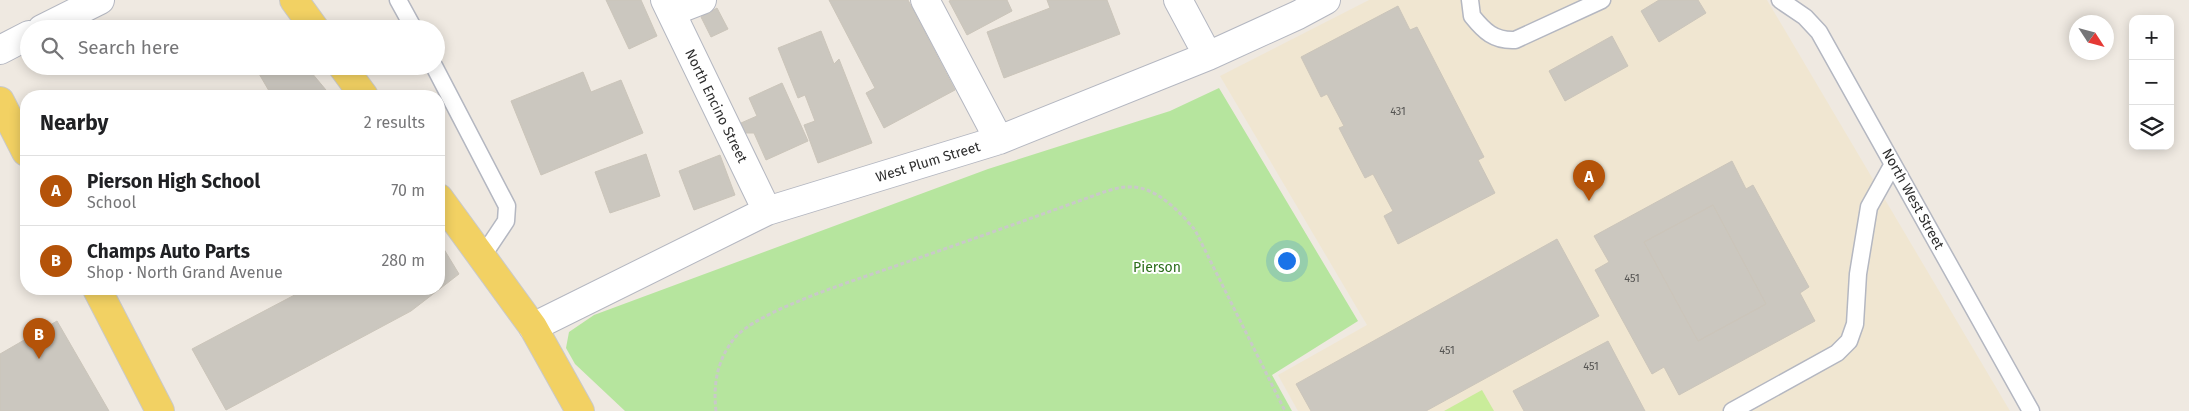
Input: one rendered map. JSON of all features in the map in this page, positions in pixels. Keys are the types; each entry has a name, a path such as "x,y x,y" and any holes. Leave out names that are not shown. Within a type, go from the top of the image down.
{"main road":[{"path":"294,0 308,20"},
{"path":"349,75 360,90"},
{"path":"0,101 20,140"},
{"path":"445,206 533,327 580,411"},
{"path":"100,295 160,411"}],"street":[{"path":"60,20 100,0"},
{"path":"668,6 702,0"},
{"path":"926,0 1000,140"},
{"path":"1178,0 1208,56"},
{"name":"West Plum Street","path":"533,327 768,211 1000,140 1208,56 1317,2"},
{"name":"North Encino Street","path":"668,6 768,211"},
{"path":"0,50 20,40"}],"lane":[{"path":"398,0 409,20"},
{"path":"1470,0 1472,16 1492,36 1502,41 1515,40 1602,0"},
{"name":"North West Street","path":"1780,0 1805,16 1820,32 2031,411"},
{"path":"439,75 507,206 506,221 482,257"},
{"path":"1732,411 1837,353 1850,341 1855,324 1858,274 1869,207 1893,164"}],"path":[{"path":"716,411 713,391 718,366 734,339 764,316 840,286 1104,192 1128,186 1148,191 1174,205 1194,230 1285,411"}],"shaded area":[{"path":"1369,0 1767,0 2010,411 1298,411 1278,375 1367,325 1220,76"}],"green space":[{"name":"Pierson","path":"1219,88 1358,321 1272,375 1292,411 625,411 575,364 566,348 569,332 594,315 988,169 1170,111"},
{"path":"1482,390 1494,411 1444,411"}],"building":[{"path":"606,0 641,0 657,36 629,49"},
{"path":"829,0 908,0 955,90 884,128 866,93 875,88"},
{"path":"1007,0 1012,11 967,35 949,1"},
{"path":"1047,0 1107,0 1120,34 1004,78 987,32 1050,8"},
{"path":"1659,0 1698,0 1706,13 1659,42 1641,11"},
{"path":"1398,6 1410,30 1417,27 1484,157 1478,160 1495,193 1398,244 1384,216 1393,211 1373,174 1365,178 1339,128 1344,126 1327,94 1321,97 1301,57"},
{"path":"717,8 728,29 711,37 701,17"},
{"path":"821,31 834,64 839,59 872,143 818,163 804,125 815,121 805,95 798,98 778,48"},
{"path":"1612,36 1628,66 1565,101 1549,71"},
{"path":"583,72 591,92 621,80 643,133 541,175 511,101"},
{"path":"260,75 314,75 326,90 268,90"},
{"path":"782,83 808,141 766,160 754,133 745,133 741,123 757,116 749,98"},
{"path":"646,154 660,196 610,213 595,172"},
{"path":"720,155 735,195 694,210 679,171"},
{"path":"1732,161 1746,189 1753,185 1809,287 1800,293 1815,321 1679,395 1664,367 1652,374 1595,270 1609,262 1594,236","holes":["1713,205 1766,304 1698,341 1644,242"]},
{"path":"1713,205 1766,304 1698,341 1644,242"},
{"path":"1557,239 1599,316 1426,411 1311,411 1296,384"},
{"path":"445,251 459,274 445,285"},
{"path":"295,295 432,295 411,311 226,410 192,349"},
{"path":"57,321 109,411 0,411 0,354"},
{"path":"1608,341 1645,411 1524,411 1513,391"}],"place":[{"name":"Pierson High School","path":"1589,201"},
{"name":"Champs Auto Parts","path":"39,359"}]}
